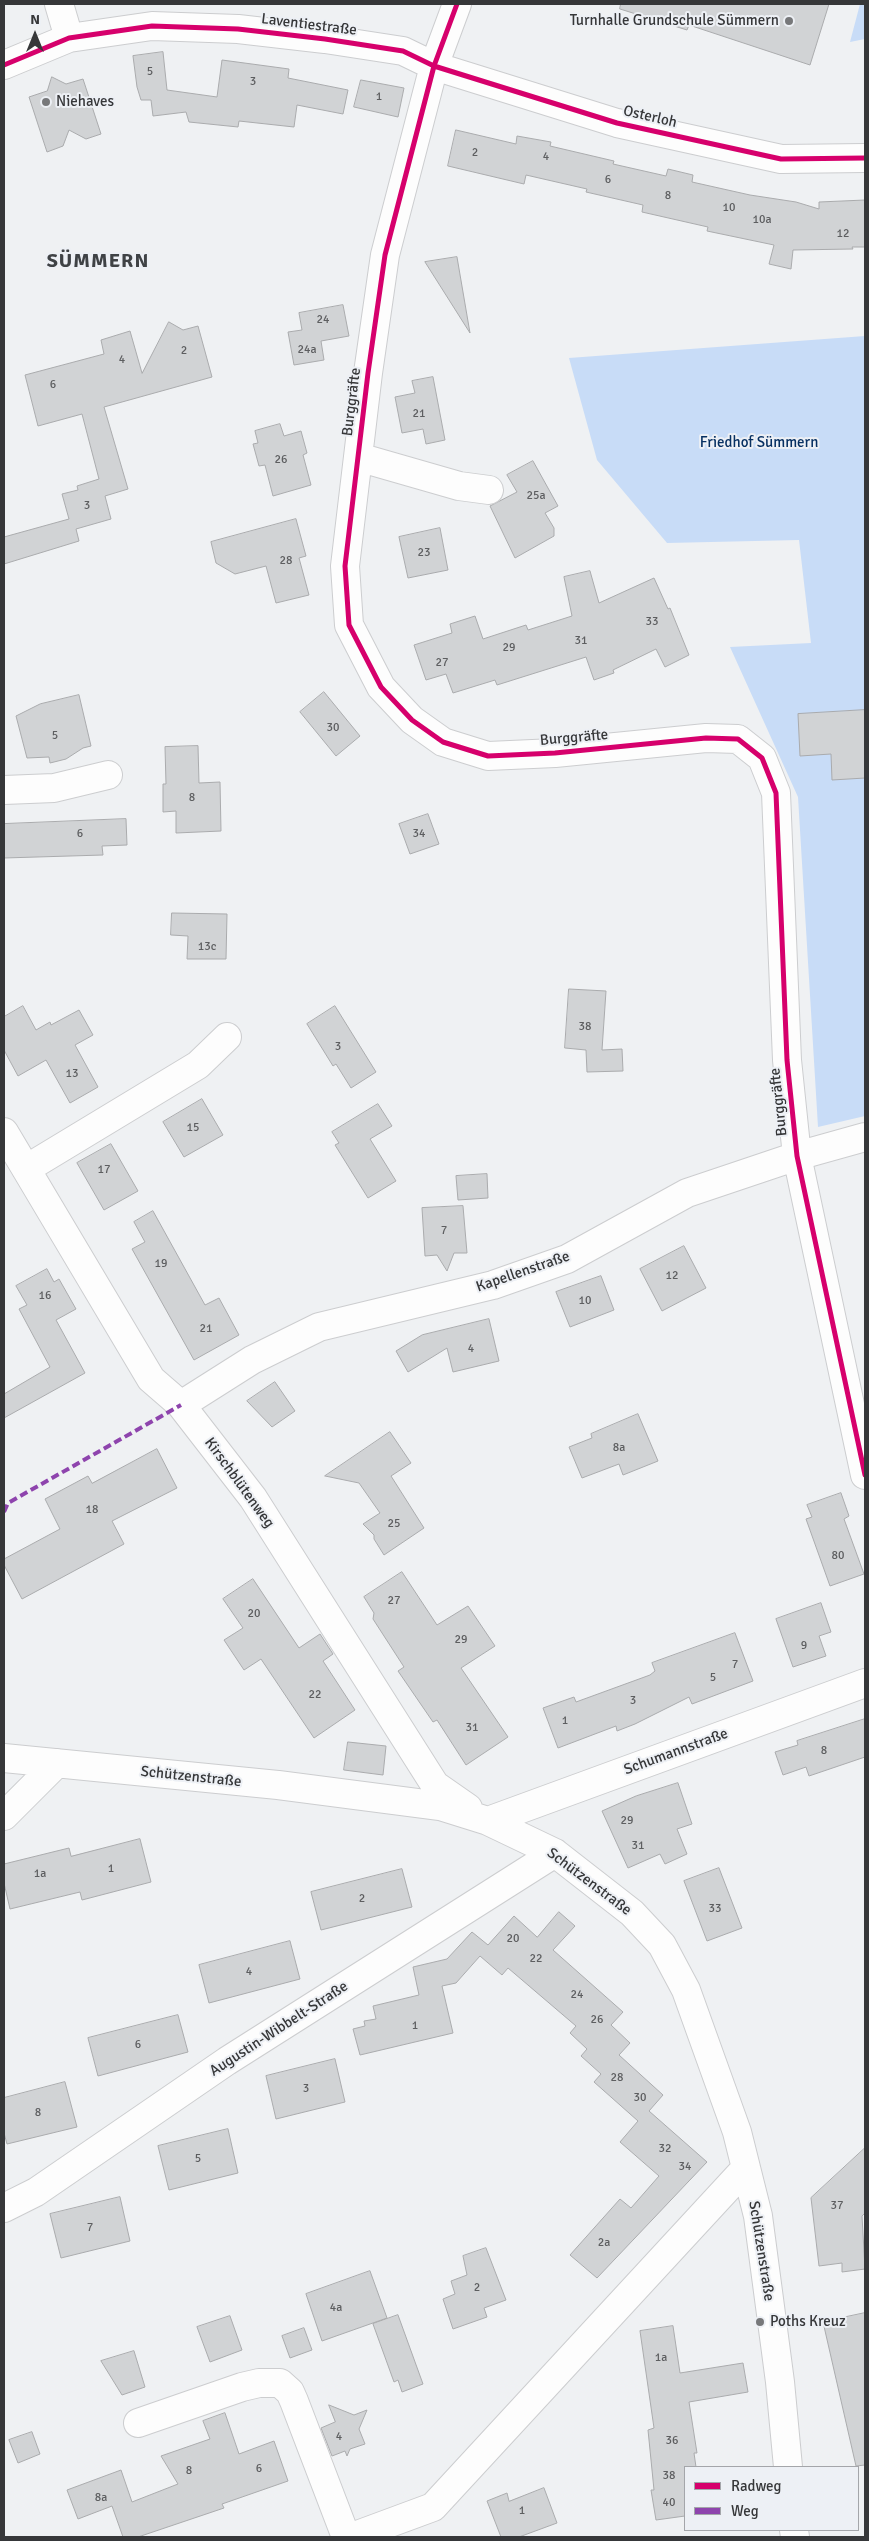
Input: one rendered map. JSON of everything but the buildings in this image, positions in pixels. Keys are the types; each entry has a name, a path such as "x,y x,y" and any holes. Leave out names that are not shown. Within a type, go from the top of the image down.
{"street":[{"path":"59,4 69,38"},
{"name":"Burggräfte","path":"457,4 434,66 385,256 345,566 349,625 381,687 412,720 443,742 488,756 555,753 706,738 738,739 762,758 776,793 787,1060 797,1156 865,1475"},
{"name":"Laventiestraße","path":"4,64 69,38 152,26 238,29 326,39 403,51 434,66"},
{"name":"Osterloh","path":"434,66 617,123 781,159 865,158"},
{"path":"358,457 459,486 489,490"},
{"path":"4,790 54,788 108,775"},
{"path":"26,1169 198,1065 227,1037"},
{"name":"Kirschblütenweg","path":"4,1132 151,1379 181,1405 253,1498 435,1785 488,1821"},
{"name":"Kapellenstraße","path":"181,1405 252,1360 319,1327 493,1285 539,1269 567,1259 687,1193 797,1156 865,1137"},
{"name":"Schumannstraße","path":"488,1821 865,1682"},
{"name":"Schützenstraße","path":"4,1758 278,1786 440,1806 488,1821 555,1853 612,1896 662,1945 686,1990 737,2132 758,2216 780,2382 788,2466"},
{"path":"4,1816 57,1763"},
{"name":"Augustin-Wibbelt-Straße","path":"4,2208 36,2192 227,2062 555,1853"},
{"path":"138,2423 242,2387 259,2384 280,2384 290,2392 354,2536 433,2507 746,2168"}],"green space":[{"path":"860,4 865,4 865,39 850,42"},
{"name":"Friedhof Sümmern","path":"865,336 865,1116 818,1127 798,797 730,647 811,643 799,540 667,543 597,460 569,358"}],"marked path":[{"path":"4,1512 8,1503 181,1405"}],"cycle path":[{"path":"457,4 434,66 385,255 368,373 345,566 349,625 381,687 412,720 443,742 488,756 555,753 706,738 738,739 762,758 776,793 787,1060 797,1156 865,1475"},
{"path":"4,65 69,38 152,26 238,29 325,39 403,51 434,66 617,123 781,159 865,158"}],"place":[{"name":"Turnhalle Grundschule Sümmern","path":"789,21"},
{"name":"Niehaves","path":"46,102"},
{"name":"Poths Kreuz","path":"760,2322"}],"district":[{"name":"SÜMMERN","path":"98,262"}]}
